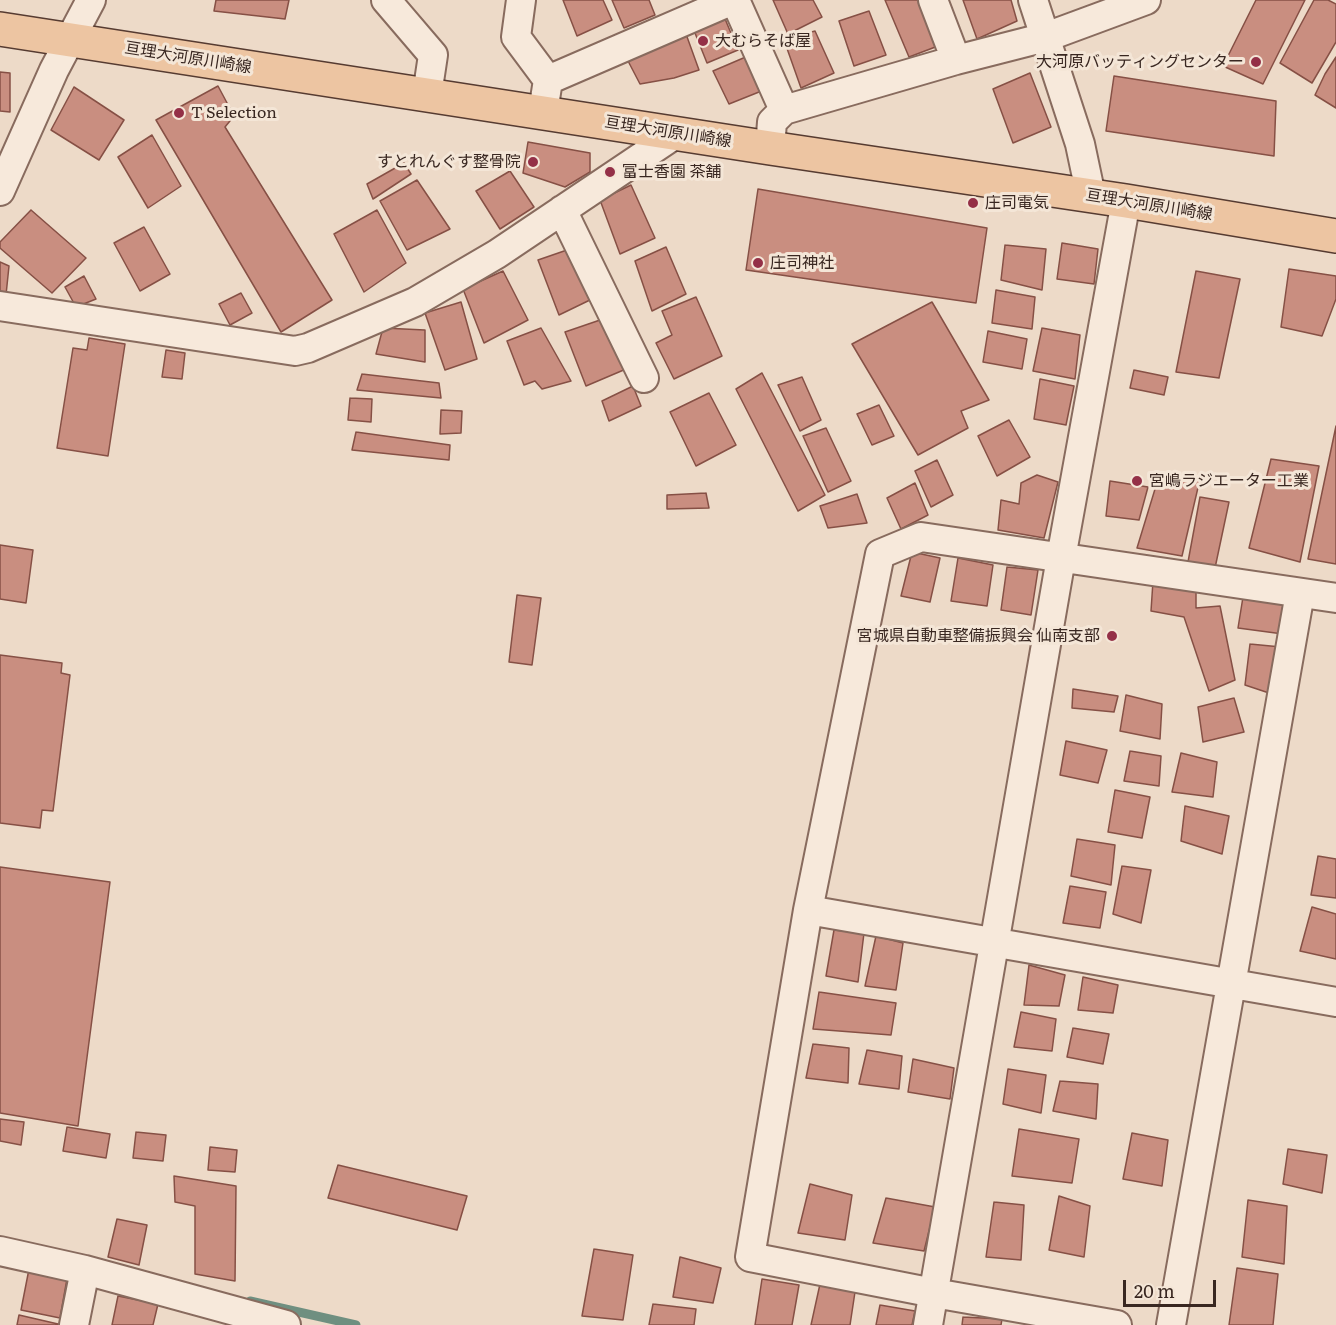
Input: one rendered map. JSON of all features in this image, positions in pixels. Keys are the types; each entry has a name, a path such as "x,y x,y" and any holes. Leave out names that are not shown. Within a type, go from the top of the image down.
{"main road":[{"name":"亘理大河原川崎線","path":"0,29 1126,201 1336,236"}],"street":[{"path":"0,191 54,70 91,0"},
{"path":"386,0 433,55 427,95"},
{"path":"521,0 516,37 548,80 543,112"},
{"path":"548,80 734,0 784,110"},
{"path":"933,0 956,60"},
{"path":"1033,0 1080,144 1091,196"},
{"path":"770,148 772,122 784,110 956,60 1046,37 1146,0"},
{"path":"0,306 295,351 308,348 415,302 497,254 677,133"},
{"path":"928,1325 1061,558 1126,201"},
{"path":"562,210 645,378"},
{"path":"1117,1325 934,1293 750,1257 808,910 880,554 921,537 1336,598"},
{"path":"1171,1325 1300,593"},
{"path":"808,910 1336,1002"},
{"path":"0,1251 85,1270 286,1325"},
{"path":"74,1325 85,1270"}],"building":[{"path":"216,0 289,0 285,19 214,11"},
{"path":"563,0 603,0 612,20 577,36"},
{"path":"612,0 649,0 655,15 624,28"},
{"path":"773,0 813,0 822,17 788,34"},
{"path":"885,0 921,0 938,46 909,57"},
{"path":"963,0 1011,0 1017,21 977,39"},
{"path":"1256,0 1305,0 1263,84 1223,66"},
{"path":"1314,0 1328,0 1336,4 1336,42 1312,83 1280,63"},
{"path":"869,11 886,55 854,66 839,21"},
{"path":"723,14 738,50 707,63 693,28"},
{"path":"815,31 834,73 801,88 784,40"},
{"path":"686,34 699,70 674,78 640,84 627,59"},
{"path":"748,56 764,90 729,104 713,71"},
{"path":"1336,57 1336,108 1315,95"},
{"path":"0,72 10,73 10,112 0,111"},
{"path":"1030,73 1051,127 1013,143 993,89"},
{"path":"1114,76 1276,101 1274,156 1106,131"},
{"path":"218,86 234,116 225,127 332,300 281,332 156,120"},
{"path":"74,87 124,120 99,160 51,130"},
{"path":"152,135 181,186 148,208 118,157"},
{"path":"528,142 590,153 590,172 565,187 523,173"},
{"path":"404,163 411,174 373,199 367,184"},
{"path":"510,171 534,207 500,229 476,191"},
{"path":"417,180 450,229 407,250 380,201"},
{"path":"631,185 655,238 620,254 600,200"},
{"path":"758,189 987,228 976,303 746,270"},
{"path":"31,210 86,258 52,293 0,248 0,242"},
{"path":"377,210 406,263 364,292 334,234"},
{"path":"144,227 170,274 140,291 114,243"},
{"path":"1062,243 1098,249 1094,284 1057,279"},
{"path":"1005,245 1046,249 1042,290 1001,280"},
{"path":"666,247 686,294 652,311 635,261"},
{"path":"567,250 592,299 559,315 538,260"},
{"path":"0,262 9,266 6,295 0,294"},
{"path":"1289,269 1336,276 1336,299 1322,336 1281,327"},
{"path":"503,271 528,320 484,343 463,289"},
{"path":"1196,271 1240,279 1219,378 1176,372"},
{"path":"84,276 96,299 76,307 65,287"},
{"path":"996,290 1035,297 1032,329 992,323"},
{"path":"241,293 252,313 230,325 219,304"},
{"path":"696,297 722,356 674,379 656,343 672,335 662,311"},
{"path":"461,302 477,359 445,370 425,313"},
{"path":"932,302 989,400 961,411 968,428 918,455 852,344"},
{"path":"603,319 626,369 586,386 565,332"},
{"path":"383,328 425,330 425,362 376,354"},
{"path":"541,328 571,381 542,389 535,381 524,385 507,341"},
{"path":"1042,328 1080,335 1075,379 1033,371"},
{"path":"988,331 1027,339 1022,369 983,362"},
{"path":"89,338 125,344 108,456 57,448 73,348 87,350"},
{"path":"166,350 185,353 182,379 162,377"},
{"path":"1134,370 1168,377 1164,395 1130,388"},
{"path":"762,373 825,495 798,511 736,389"},
{"path":"362,374 439,383 441,398 357,390"},
{"path":"802,377 821,420 800,431 778,385"},
{"path":"1040,379 1074,386 1066,425 1034,419"},
{"path":"633,386 641,406 609,421 602,401"},
{"path":"709,393 736,445 696,466 670,412"},
{"path":"350,398 372,399 371,422 348,420"},
{"path":"879,405 894,436 872,445 857,414"},
{"path":"441,410 462,411 461,433 440,434"},
{"path":"1009,420 1030,457 997,476 978,436"},
{"path":"1336,426 1336,564 1308,559"},
{"path":"826,428 851,481 828,492 803,436"},
{"path":"356,432 450,445 449,460 352,450"},
{"path":"1271,459 1319,466 1300,562 1249,548"},
{"path":"937,460 953,495 931,507 915,471"},
{"path":"1037,475 1058,482 1044,538 998,530 1001,500 1019,504 1021,483"},
{"path":"1159,476 1200,479 1182,556 1137,548"},
{"path":"1110,481 1148,487 1139,520 1106,516"},
{"path":"915,483 928,515 901,529 887,498"},
{"path":"706,493 709,508 667,509 667,495"},
{"path":"857,494 867,523 828,528 820,506"},
{"path":"1200,497 1229,502 1215,568 1188,562"},
{"path":"0,545 33,550 26,603 0,599"},
{"path":"912,552 940,558 930,602 901,596"},
{"path":"958,558 993,565 987,606 951,601"},
{"path":"1007,567 1038,570 1031,615 1001,610"},
{"path":"1153,581 1196,591 1196,608 1220,606 1235,680 1209,691 1184,617 1151,611"},
{"path":"517,595 541,598 532,665 509,662"},
{"path":"1243,597 1284,602 1283,634 1238,628"},
{"path":"1250,644 1281,647 1272,694 1245,685"},
{"path":"0,655 62,663 61,673 70,675 53,811 42,810 40,828 0,823"},
{"path":"1073,689 1118,696 1114,712 1072,708"},
{"path":"1126,695 1162,704 1160,739 1120,731"},
{"path":"1234,698 1244,732 1203,742 1198,707"},
{"path":"1066,741 1107,750 1098,783 1060,775"},
{"path":"1130,751 1161,756 1159,786 1124,781"},
{"path":"1181,753 1217,762 1213,797 1172,792"},
{"path":"1115,790 1150,797 1142,838 1108,832"},
{"path":"1185,806 1229,816 1222,854 1181,841"},
{"path":"1077,839 1115,845 1111,885 1071,876"},
{"path":"1318,856 1336,859 1336,898 1311,895"},
{"path":"1122,866 1151,870 1141,923 1113,914"},
{"path":"0,867 110,882 78,1126 0,1113"},
{"path":"1070,886 1106,892 1100,928 1063,923"},
{"path":"1312,907 1336,914 1336,959 1300,951"},
{"path":"834,930 864,933 858,982 826,976"},
{"path":"876,936 903,943 896,990 865,986"},
{"path":"1029,965 1065,975 1059,1006 1024,1005"},
{"path":"1083,977 1118,985 1113,1013 1078,1010"},
{"path":"819,992 896,1003 891,1035 813,1029"},
{"path":"1021,1012 1056,1019 1052,1051 1014,1047"},
{"path":"1073,1028 1109,1034 1103,1064 1067,1057"},
{"path":"813,1044 849,1048 848,1083 806,1078"},
{"path":"867,1050 902,1056 899,1089 859,1084"},
{"path":"913,1059 954,1068 950,1099 908,1092"},
{"path":"1008,1069 1046,1075 1041,1113 1003,1104"},
{"path":"1060,1081 1098,1084 1096,1119 1053,1111"},
{"path":"0,1119 24,1122 21,1145 0,1141"},
{"path":"67,1127 110,1134 106,1158 63,1151"},
{"path":"1019,1129 1079,1139 1072,1183 1012,1176"},
{"path":"136,1132 166,1135 163,1161 133,1158"},
{"path":"1132,1133 1168,1140 1162,1186 1123,1179"},
{"path":"210,1147 237,1150 235,1172 208,1170"},
{"path":"1288,1149 1327,1155 1322,1193 1283,1184"},
{"path":"338,1165 467,1196 457,1230 328,1198"},
{"path":"174,1176 236,1186 235,1281 195,1274 195,1206 175,1202"},
{"path":"810,1184 852,1195 845,1240 798,1233"},
{"path":"1059,1196 1090,1206 1084,1257 1049,1250"},
{"path":"886,1198 935,1207 924,1251 873,1243"},
{"path":"1248,1200 1287,1206 1284,1264 1242,1257"},
{"path":"994,1202 1024,1205 1021,1260 986,1257"},
{"path":"117,1219 147,1225 139,1265 108,1257"},
{"path":"594,1249 633,1255 623,1320 582,1316"},
{"path":"680,1257 721,1268 713,1303 673,1297"},
{"path":"30,1264 67,1279 60,1318 21,1310"},
{"path":"1237,1268 1278,1274 1273,1325 1229,1325"},
{"path":"762,1279 799,1285 792,1325 755,1325"},
{"path":"820,1284 855,1292 850,1325 811,1325"},
{"path":"118,1296 158,1304 153,1325 112,1325"},
{"path":"653,1304 696,1309 694,1325 649,1325"},
{"path":"880,1305 915,1311 912,1325 876,1325"},
{"path":"19,1315 58,1324 58,1325 17,1325"},
{"path":"963,1317 1002,1319 1001,1325 962,1325"}],"waterway":[{"path":"250,1301 356,1325"}],"place":[{"name":"大むらそば屋","path":"703,41"},
{"name":"大河原バッティングセンター","path":"1256,62"},
{"name":"T Selection","path":"179,113"},
{"name":"すとれんぐす整骨院","path":"533,162"},
{"name":"富士香園 茶舗","path":"610,172"},
{"name":"庄司電気","path":"973,203"},
{"name":"庄司神社","path":"758,263"},
{"name":"宮嶋ラジエーター工業","path":"1137,481"},
{"name":"宮城県自動車整備振興会 仙南支部","path":"1112,636"}]}
